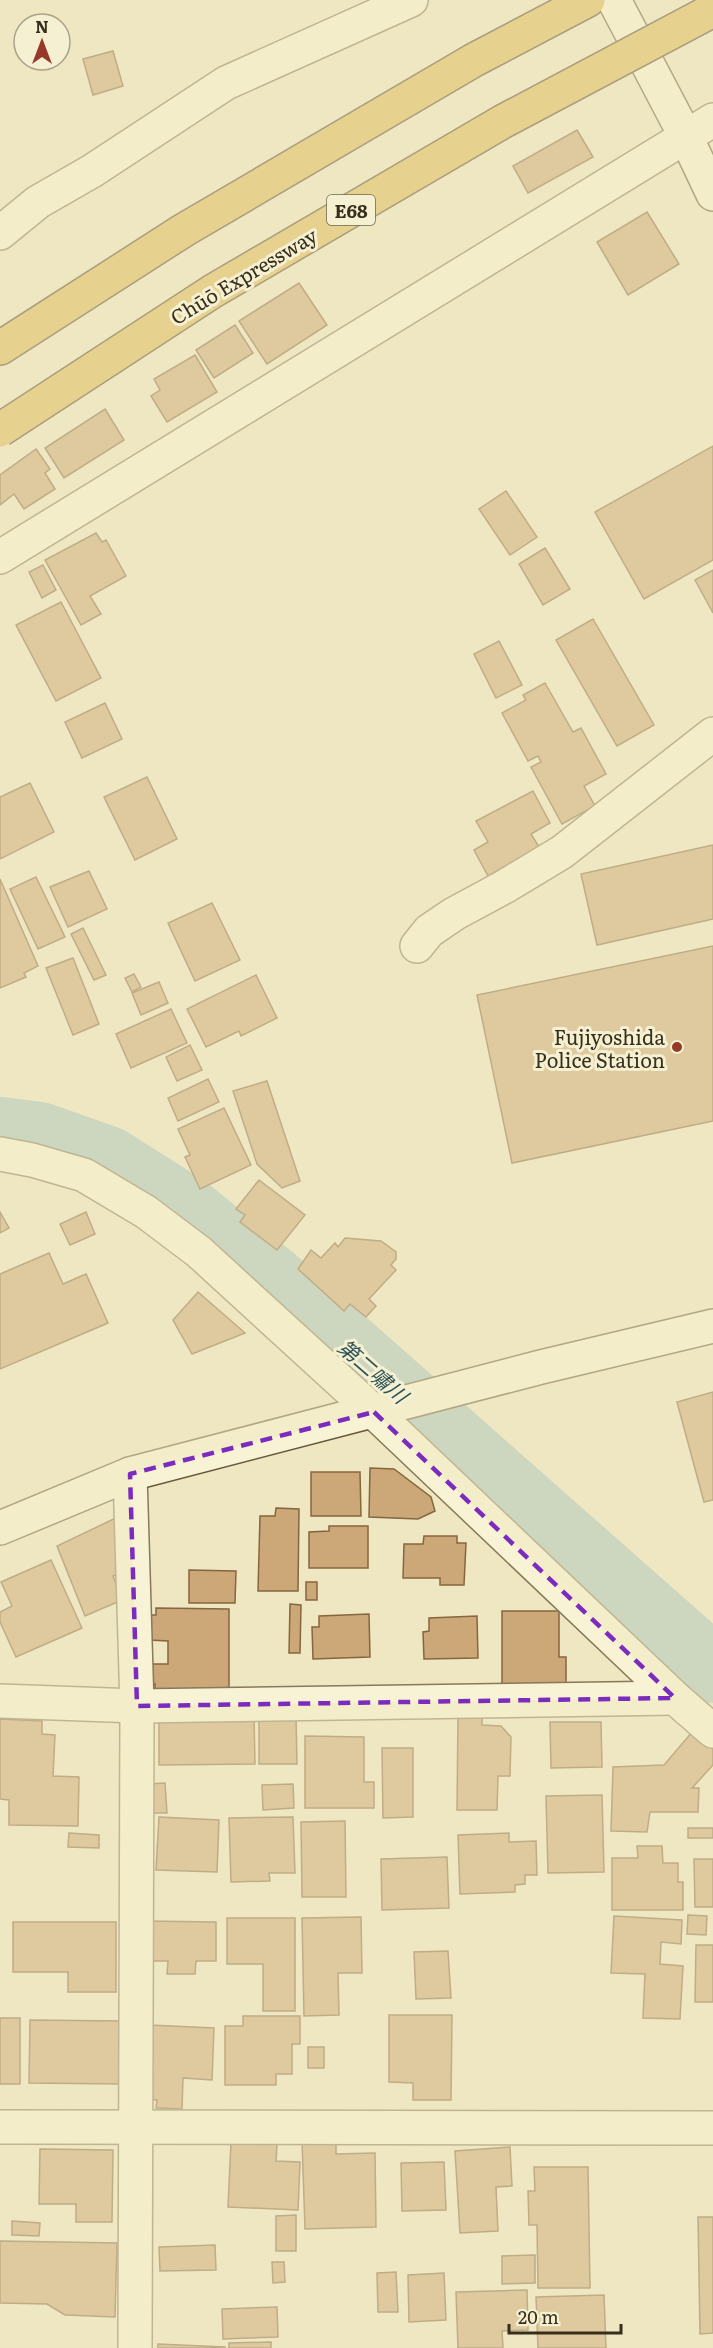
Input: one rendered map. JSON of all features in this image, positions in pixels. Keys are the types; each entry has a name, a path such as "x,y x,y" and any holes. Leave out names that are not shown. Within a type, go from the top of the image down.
{"highway":[{"path":"0,348 184,230 474,60 588,0"},
{"name":"Chūō Expressway","path":"0,430 244,273 502,122 713,10"}],"street":[{"path":"0,232 39,202 92,171 226,83 411,0"},
{"path":"614,0 700,128 713,194"},
{"path":"0,557 700,128"},
{"path":"417,946 429,931 454,914 504,888 562,852 713,734"},
{"path":"0,1154 32,1160 84,1175 146,1212 199,1252 386,1408 675,1698 713,1731"},
{"path":"0,1528 130,1474 633,1344 713,1326"},
{"path":"130,1474 137,1706 135,2348"},
{"path":"0,1701 137,1706 675,1698"},
{"path":"0,2127 135,2129 713,2128"}],"highlighted area":[{"path":"374,1412 675,1698 137,1706 130,1474"}],"building":[{"path":"113,51 123,86 93,95 83,59"},
{"path":"577,130 593,157 528,193 513,166"},
{"path":"647,212 679,264 628,295 597,242"},
{"path":"299,283 327,325 267,364 239,321"},
{"path":"235,325 253,353 214,378 196,350"},
{"path":"195,355 217,392 167,422 151,396 160,390 154,379"},
{"path":"105,409 124,440 64,478 45,448"},
{"path":"713,446 713,560 644,599 595,512"},
{"path":"36,449 50,469 45,473 55,489 24,509 14,494 0,505 0,475"},
{"path":"506,491 537,537 510,555 479,509"},
{"path":"96,533 102,542 106,540 126,576 90,596 101,614 81,625 45,560"},
{"path":"545,548 570,589 543,605 519,564"},
{"path":"43,565 56,590 42,598 29,572"},
{"path":"713,570 713,613 695,580"},
{"path":"61,602 101,678 56,701 16,625"},
{"path":"593,619 654,725 617,746 556,640"},
{"path":"499,641 522,685 496,698 474,654"},
{"path":"545,683 573,732 581,728 606,774 584,786 595,806 562,824 531,767 541,762 538,756 528,761 502,713 526,700 523,695"},
{"path":"105,703 122,739 82,758 65,722"},
{"path":"147,777 177,839 135,860 104,797"},
{"path":"30,783 54,832 0,859 0,797"},
{"path":"533,791 550,823 531,834 539,847 488,876 474,850 488,842 476,821"},
{"path":"713,845 713,919 597,945 581,874"},
{"path":"89,871 107,909 68,927 50,887"},
{"path":"36,877 65,937 38,949 10,889"},
{"path":"0,879 38,966 24,973 26,977 0,988"},
{"path":"212,903 240,960 195,981 168,923"},
{"path":"83,928 106,975 94,980 71,934"},
{"path":"713,946 713,1121 512,1163 477,995"},
{"path":"73,958 99,1024 73,1035 46,968"},
{"path":"134,974 141,987 132,992 125,978"},
{"path":"256,975 277,1018 241,1036 239,1031 206,1047 187,1009"},
{"path":"159,982 168,1003 141,1015 132,993"},
{"path":"171,1009 187,1043 131,1068 116,1034"},
{"path":"190,1045 202,1070 177,1081 166,1057"},
{"path":"208,1079 219,1102 178,1121 168,1098"},
{"path":"267,1081 300,1181 282,1188 257,1164 233,1091"},
{"path":"224,1108 251,1165 200,1189 185,1157 190,1155 178,1129"},
{"path":"259,1180 305,1215 277,1250 240,1222 245,1215 236,1209"},
{"path":"0,1212 9,1228 0,1233"},
{"path":"86,1212 95,1234 70,1245 60,1224"},
{"path":"345,1238 381,1241 396,1252 396,1259 391,1265 396,1270 369,1299 376,1306 366,1317 350,1304 344,1311 298,1269 311,1250 321,1258 335,1243 338,1247"},
{"path":"49,1253 63,1284 86,1274 108,1323 0,1369 0,1274"},
{"path":"198,1292 245,1333 192,1354 173,1320"},
{"path":"713,1392 713,1500 704,1502 677,1402"},
{"path":"370,1468 394,1469 431,1497 435,1511 418,1519 369,1517"},
{"path":"311,1472 360,1472 361,1516 311,1516"},
{"path":"276,1508 299,1509 298,1591 258,1591 260,1516 275,1516"},
{"path":"120,1516 124,1572 113,1576 122,1600 85,1616 57,1546"},
{"path":"329,1526 368,1526 368,1568 309,1568 309,1532 329,1531"},
{"path":"424,1536 457,1536 457,1543 466,1543 464,1585 440,1585 440,1578 403,1578 404,1544 423,1544"},
{"path":"51,1560 82,1628 16,1657 0,1622 0,1612 12,1606 1,1582"},
{"path":"189,1570 236,1571 235,1603 189,1603"},
{"path":"306,1582 317,1582 317,1600 306,1600"},
{"path":"290,1604 301,1605 300,1653 289,1653"},
{"path":"156,1608 229,1609 229,1689 155,1689 155,1684 147,1684 147,1664 168,1664 168,1641 149,1640 149,1615 156,1615"},
{"path":"502,1611 559,1611 559,1657 566,1657 566,1685 502,1685"},
{"path":"369,1614 370,1657 313,1659 312,1627 319,1627 319,1616"},
{"path":"477,1616 478,1658 424,1659 423,1632 429,1631 429,1618"},
{"path":"458,1715 482,1716 482,1725 501,1726 511,1737 510,1776 498,1776 497,1810 457,1810"},
{"path":"296,1716 297,1764 259,1764 259,1717"},
{"path":"254,1717 255,1764 159,1765 159,1719"},
{"path":"0,1719 42,1721 42,1734 55,1735 53,1776 79,1777 78,1826 9,1825 9,1800 0,1799"},
{"path":"550,1722 601,1722 602,1767 551,1768"},
{"path":"693,1731 713,1749 713,1765 692,1788 699,1788 698,1812 650,1812 647,1832 611,1831 613,1767 664,1765"},
{"path":"305,1736 364,1737 364,1782 374,1782 374,1808 305,1808"},
{"path":"382,1748 413,1748 413,1817 383,1818"},
{"path":"165,1783 167,1813 150,1813 148,1784"},
{"path":"293,1784 294,1808 263,1810 262,1785"},
{"path":"602,1795 604,1872 548,1873 546,1796"},
{"path":"159,1817 219,1820 217,1872 156,1870"},
{"path":"293,1817 295,1873 269,1873 270,1881 231,1882 229,1818"},
{"path":"345,1821 346,1897 302,1897 301,1822"},
{"path":"688,1828 713,1828 713,1838 688,1838"},
{"path":"69,1833 99,1835 99,1848 68,1847"},
{"path":"509,1833 509,1842 536,1841 537,1875 525,1875 525,1884 515,1885 515,1892 460,1894 458,1835"},
{"path":"637,1846 662,1846 663,1863 678,1863 678,1882 683,1882 683,1910 612,1910 612,1858 638,1858"},
{"path":"447,1857 449,1908 382,1910 381,1859"},
{"path":"694,1859 713,1859 713,1907 695,1907"},
{"path":"688,1915 707,1916 706,1935 687,1934"},
{"path":"614,1916 682,1920 681,1944 661,1942 660,1964 683,1966 680,2019 643,2018 645,1974 611,1973"},
{"path":"361,1917 362,1973 338,1973 339,2015 304,2016 302,1918"},
{"path":"227,1918 295,1918 295,2011 263,2011 263,1964 227,1964"},
{"path":"144,1921 216,1922 216,1961 196,1961 195,1974 167,1974 168,1961 144,1961"},
{"path":"13,1922 116,1922 116,1992 68,1992 68,1972 13,1972"},
{"path":"696,1945 713,1945 713,2002 695,2002"},
{"path":"448,1951 451,1998 416,1999 414,1952"},
{"path":"389,2015 452,2015 451,2100 413,2100 413,2083 389,2082"},
{"path":"243,2016 300,2016 300,2044 292,2044 292,2074 276,2074 276,2085 225,2085 225,2026 243,2026"},
{"path":"0,2018 20,2018 20,2084 0,2084"},
{"path":"30,2020 121,2021 119,2084 29,2083"},
{"path":"149,2025 214,2028 212,2080 183,2078 182,2109 156,2108 157,2100 146,2099"},
{"path":"308,2047 324,2047 324,2068 308,2068"},
{"path":"302,2141 336,2141 336,2154 375,2153 376,2227 305,2229"},
{"path":"231,2142 277,2144 276,2161 300,2162 298,2210 228,2207"},
{"path":"510,2147 512,2186 496,2187 498,2231 460,2233 455,2151"},
{"path":"40,2149 113,2150 112,2222 76,2222 76,2204 39,2204"},
{"path":"444,2162 446,2210 402,2211 401,2163"},
{"path":"534,2167 588,2167 590,2288 538,2288 537,2225 529,2225 528,2191 535,2191"},
{"path":"296,2215 296,2251 276,2251 276,2216"},
{"path":"698,2217 713,2217 713,2333 700,2334"},
{"path":"12,2221 40,2223 39,2236 12,2235"},
{"path":"0,2241 117,2243 115,2317 65,2315 47,2304 0,2303"},
{"path":"215,2245 216,2270 160,2271 159,2247"},
{"path":"535,2255 535,2283 502,2284 502,2256"},
{"path":"272,2262 284,2262 285,2282 273,2283"},
{"path":"396,2272 398,2312 378,2312 377,2273"},
{"path":"444,2273 446,2320 409,2322 408,2275"},
{"path":"527,2290 528,2330 502,2331 503,2348 458,2348 456,2292"},
{"path":"604,2295 606,2348 538,2348 536,2297"},
{"path":"277,2307 278,2337 223,2339 222,2309"},
{"path":"271,2342 271,2348 229,2348 229,2343"},
{"path":"158,2344 225,2347 225,2348 158,2348"}],"waterway":[{"name":"第二嘯川","path":"0,1131 40,1136 108,1160 184,1208 274,1281 713,1669"}],"place":[{"name":"Fujiyoshida Police Station","path":"677,1047"}]}
